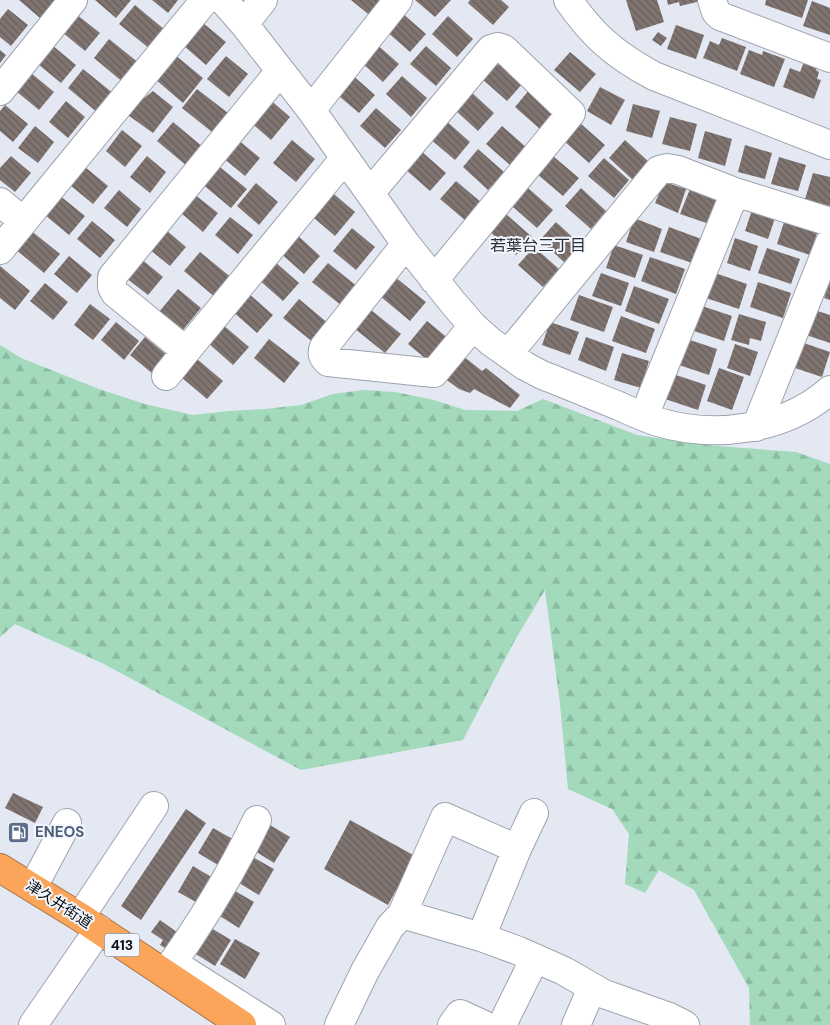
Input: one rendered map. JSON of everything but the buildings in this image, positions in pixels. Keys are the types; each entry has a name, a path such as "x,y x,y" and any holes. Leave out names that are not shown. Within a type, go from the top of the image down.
{"highway":[{"name":"津久井街道","path":"0,868 90,923 169,968 242,1025"}],"street":[{"path":"0,91 73,0"},
{"path":"0,250 205,0"},
{"path":"223,0 311,110 406,244 434,280 473,326 508,354 542,375 664,424 691,428 721,430 756,427 791,415 830,390"},
{"path":"244,24 264,0"},
{"path":"311,110 398,0"},
{"path":"568,0 596,36 620,56 654,76 830,145"},
{"path":"712,0 716,12 720,16 830,58"},
{"path":"370,193 491,49 498,47 504,49 571,113 434,280"},
{"path":"186,351 115,293 112,287 112,277 280,71"},
{"path":"166,376 345,158"},
{"path":"508,354 659,170 667,168 678,170 736,192 830,222"},
{"path":"644,416 736,192"},
{"path":"0,202 22,221"},
{"path":"756,427 830,242"},
{"path":"406,244 324,347 322,352 324,358 328,362 434,373 473,326"},
{"path":"33,1025 154,806"},
{"path":"481,937 534,813"},
{"path":"339,1025 365,971 390,926 402,914 445,817 517,849"},
{"path":"257,820 221,889 169,968 272,1025"},
{"path":"33,887 67,823"},
{"path":"402,914 519,950 564,971 604,994 669,1017 685,1025"},
{"path":"502,1025 534,958"},
{"path":"576,1025 592,988"},
{"path":"452,1025 460,1014 484,1025"}],"green space":[{"path":"0,345 21,358 99,389 145,404 193,415 301,405 333,394 363,390 395,392 434,400 465,410 517,411 543,399 637,435 705,445 796,452 830,464 830,1025 750,1025 749,988 694,890 659,870 645,893 625,884 629,834 612,809 568,789 560,704 545,590 515,640 463,740 301,770 102,663 15,624 0,637"}],"place":[{"name":"ENEOS","path":"19,832"}],"district":[{"name":"若葉台三丁目","path":"538,245"}]}
